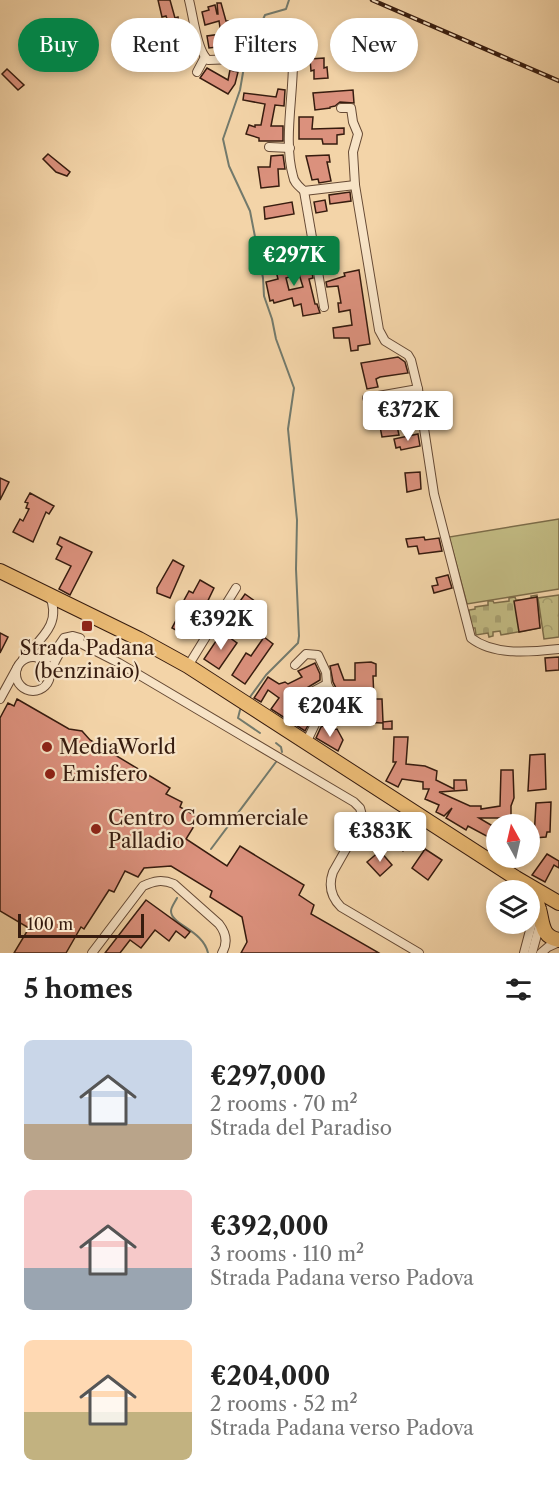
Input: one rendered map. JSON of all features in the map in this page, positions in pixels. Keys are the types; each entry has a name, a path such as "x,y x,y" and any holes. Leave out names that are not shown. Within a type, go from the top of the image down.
{"main road":[{"path":"0,571 188,666 486,857"},
{"path":"502,868 559,904"},
{"path":"540,917 553,905 559,904"},
{"path":"540,925 550,938 559,941"}],"street":[{"path":"189,0 205,57 201,64"},
{"path":"205,57 214,61 293,57 290,148 293,178 304,190 324,307"},
{"path":"341,108 351,108 358,134 353,158 355,185 379,330 385,341 408,356 418,389 434,494 471,638 484,645 515,652 559,649"},
{"path":"269,147 290,148"},
{"path":"304,190 355,185"},
{"path":"367,398 418,389"},
{"path":"188,666 236,588"},
{"path":"0,700 23,659 53,622 54,608 49,594"},
{"path":"23,659 49,658 61,640 73,636 102,651 110,658"},
{"path":"0,700 9,691 23,687 35,691 43,690 48,684 49,674 64,646 71,642 80,643 110,658 357,805 362,811 362,823 333,872 330,881 332,896 341,907 419,953"},
{"path":"295,665 306,654 318,655 326,672 327,684 340,709 339,712 316,722 307,741"},
{"path":"39,659 45,664 49,674"},
{"path":"17,668 17,679 23,687"},
{"path":"310,693 327,684"},
{"path":"499,868 511,880"},
{"path":"92,953 143,886 151,882 166,881 174,884 224,930 226,941 222,953"},
{"path":"524,953 531,934"},
{"path":"532,953 535,934"},
{"path":"541,953 559,941"}],"green space":[{"path":"559,519 559,589 467,604 449,537"},
{"path":"537,595 540,628 501,635 500,631 493,632 493,636 489,637 488,633 476,635 475,628 471,628 469,610 475,607 488,605 488,601 494,603 509,601 509,598 515,597 516,600 532,600 531,596"},
{"path":"559,595 559,637 544,639 538,598"}],"building":[{"path":"158,0 170,0 175,18 162,17"},
{"path":"217,3 221,3 225,18 213,18 213,23 205,25 202,12 215,5 218,14"},
{"path":"213,35 213,48 209,48 207,36"},
{"path":"318,58 324,58 324,68 327,67 328,78 314,79 314,72 318,72"},
{"path":"207,68 228,80 230,72 238,72 235,84 228,94 200,78"},
{"path":"7,69 24,85 18,90 2,74"},
{"path":"278,89 285,90 284,106 275,105 271,126 283,126 283,141 259,141 259,138 246,134 249,125 255,127 255,125 261,125 265,104 243,100 244,93 276,97"},
{"path":"353,90 354,103 340,102 330,108 315,110 313,93"},
{"path":"299,117 313,117 312,129 344,128 344,134 337,135 337,144 323,144 322,139 299,139"},
{"path":"48,154 70,172 67,176 56,172 43,159"},
{"path":"283,155 285,169 278,169 279,186 261,188 258,167 270,167 271,156"},
{"path":"329,155 330,162 327,162 331,181 319,183 318,179 312,180 306,156"},
{"path":"350,192 351,201 330,204 329,195"},
{"path":"325,200 327,211 316,213 314,202"},
{"path":"292,202 294,214 265,219 264,207"},
{"path":"296,261 297,265 310,261 313,278 309,279 315,304 320,313 303,316 301,304 294,306 292,298 274,303 273,300 270,301 266,282 278,279 276,271 279,267","holes":["299,274 303,287 289,290 286,278"]},
{"path":"359,270 370,344 358,346 358,350 351,351 349,338 334,338 333,328 352,325 350,310 339,312 338,303 341,303 338,286 327,287 326,282 345,276 344,273"},
{"path":"398,357 405,362 408,373 380,377 376,379 378,387 367,389 361,363"},
{"path":"409,400 412,418 396,421 399,435 382,437 376,406"},
{"path":"418,434 420,446 401,450 400,447 396,448 394,439"},
{"path":"420,472 421,489 407,492 405,473"},
{"path":"0,478 9,482 0,500"},
{"path":"30,493 54,506 49,514 46,512 33,542 13,532 20,519 23,521 29,509 26,508 28,503 25,502"},
{"path":"60,537 92,552 70,595 59,589 71,566 56,559 62,547 57,544"},
{"path":"424,537 425,540 439,538 442,551 419,554 417,546 408,547 406,539"},
{"path":"173,560 184,566 170,598 157,593 157,588"},
{"path":"448,575 452,588 434,593 432,586 438,585 436,578"},
{"path":"200,580 214,588 203,611 207,613 199,628 193,624 187,636 172,628 189,591 193,593"},
{"path":"245,594 259,604 251,614 256,618 247,631 233,621 241,610 236,607"},
{"path":"537,597 540,628 519,632 514,601"},
{"path":"222,632 237,643 219,669 204,659"},
{"path":"0,633 8,637 0,653"},
{"path":"264,637 273,644 245,684 232,675 246,653 251,656"},
{"path":"559,657 559,670 546,671 545,658"},
{"path":"315,663 320,680 305,689 304,695 310,699 324,693 328,699 326,700 328,711 313,716 305,731 271,709 279,698 268,690 261,702 254,698 268,677 279,684 285,682 288,684 302,677 298,671"},
{"path":"355,663 376,664 376,676 373,676 374,699 382,699 383,722 392,721 392,729 383,729 383,723 357,722 357,716 349,716 349,721 343,722 346,707 341,693 339,694 333,682 330,666 338,664 344,680 355,680","holes":["348,691 362,691 363,707 348,707"]},
{"name":"Centro Commerciale Palladio","path":"17,699 69,729 82,731 90,740 170,788 166,794 182,802 180,807 199,818 186,839 227,866 240,846 304,885 299,895 314,905 311,914 379,953 241,953 247,942 242,917 210,897 212,891 171,866 144,868 138,877 125,871 114,892 109,890 84,929 81,927 66,953 14,953 29,928 0,911 0,718 8,703 14,706"},
{"path":"323,726 332,730 337,729 343,740 338,751 316,738"},
{"path":"394,737 408,737 406,764 425,766 437,771 436,780 454,789 454,780 466,780 467,790 439,792 470,806 481,806 481,809 500,806 501,770 513,770 514,798 511,814 486,814 486,818 479,818 486,822 486,836 468,826 466,830 446,818 452,808 444,816 436,812 439,805 425,799 429,789 423,789 423,782 402,779 398,787 386,781 396,762 393,762"},
{"path":"545,754 546,789 528,791 530,755"},
{"path":"551,802 550,832 547,832 546,837 540,838 540,814 535,814 536,803"},
{"path":"409,827 418,837 403,851 397,844 404,838 401,834"},
{"path":"425,849 442,860 428,880 412,868"},
{"path":"380,851 392,865 380,876 367,862"},
{"path":"547,854 559,861 559,868 554,865 545,882 532,875 537,868 540,868 540,864"},
{"path":"146,900 190,932 185,938 176,931 169,941 155,930 141,948 130,940 120,953 105,953"}],"waterway":[{"path":"264,18 265,15 286,9 289,0"},
{"path":"243,72 240,90 223,139 229,166 250,211 263,278 264,296 276,339 294,388 288,429 297,520 296,569 299,636 298,643 266,675 250,697"},
{"path":"240,710 238,718 260,733"},
{"path":"276,743 281,747 282,752"},
{"path":"211,849 276,762"},
{"path":"177,898 171,909 172,916 200,939 208,953"}],"railway":[{"path":"372,0 559,81"}],"place":[{"name":"Strada Padana (benzinaio)","path":"87,626"},
{"name":"MediaWorld","path":"47,747"},
{"name":"Emisfero","path":"50,774"},
{"name":"Centro Commerciale Palladio","path":"96,829"}]}
